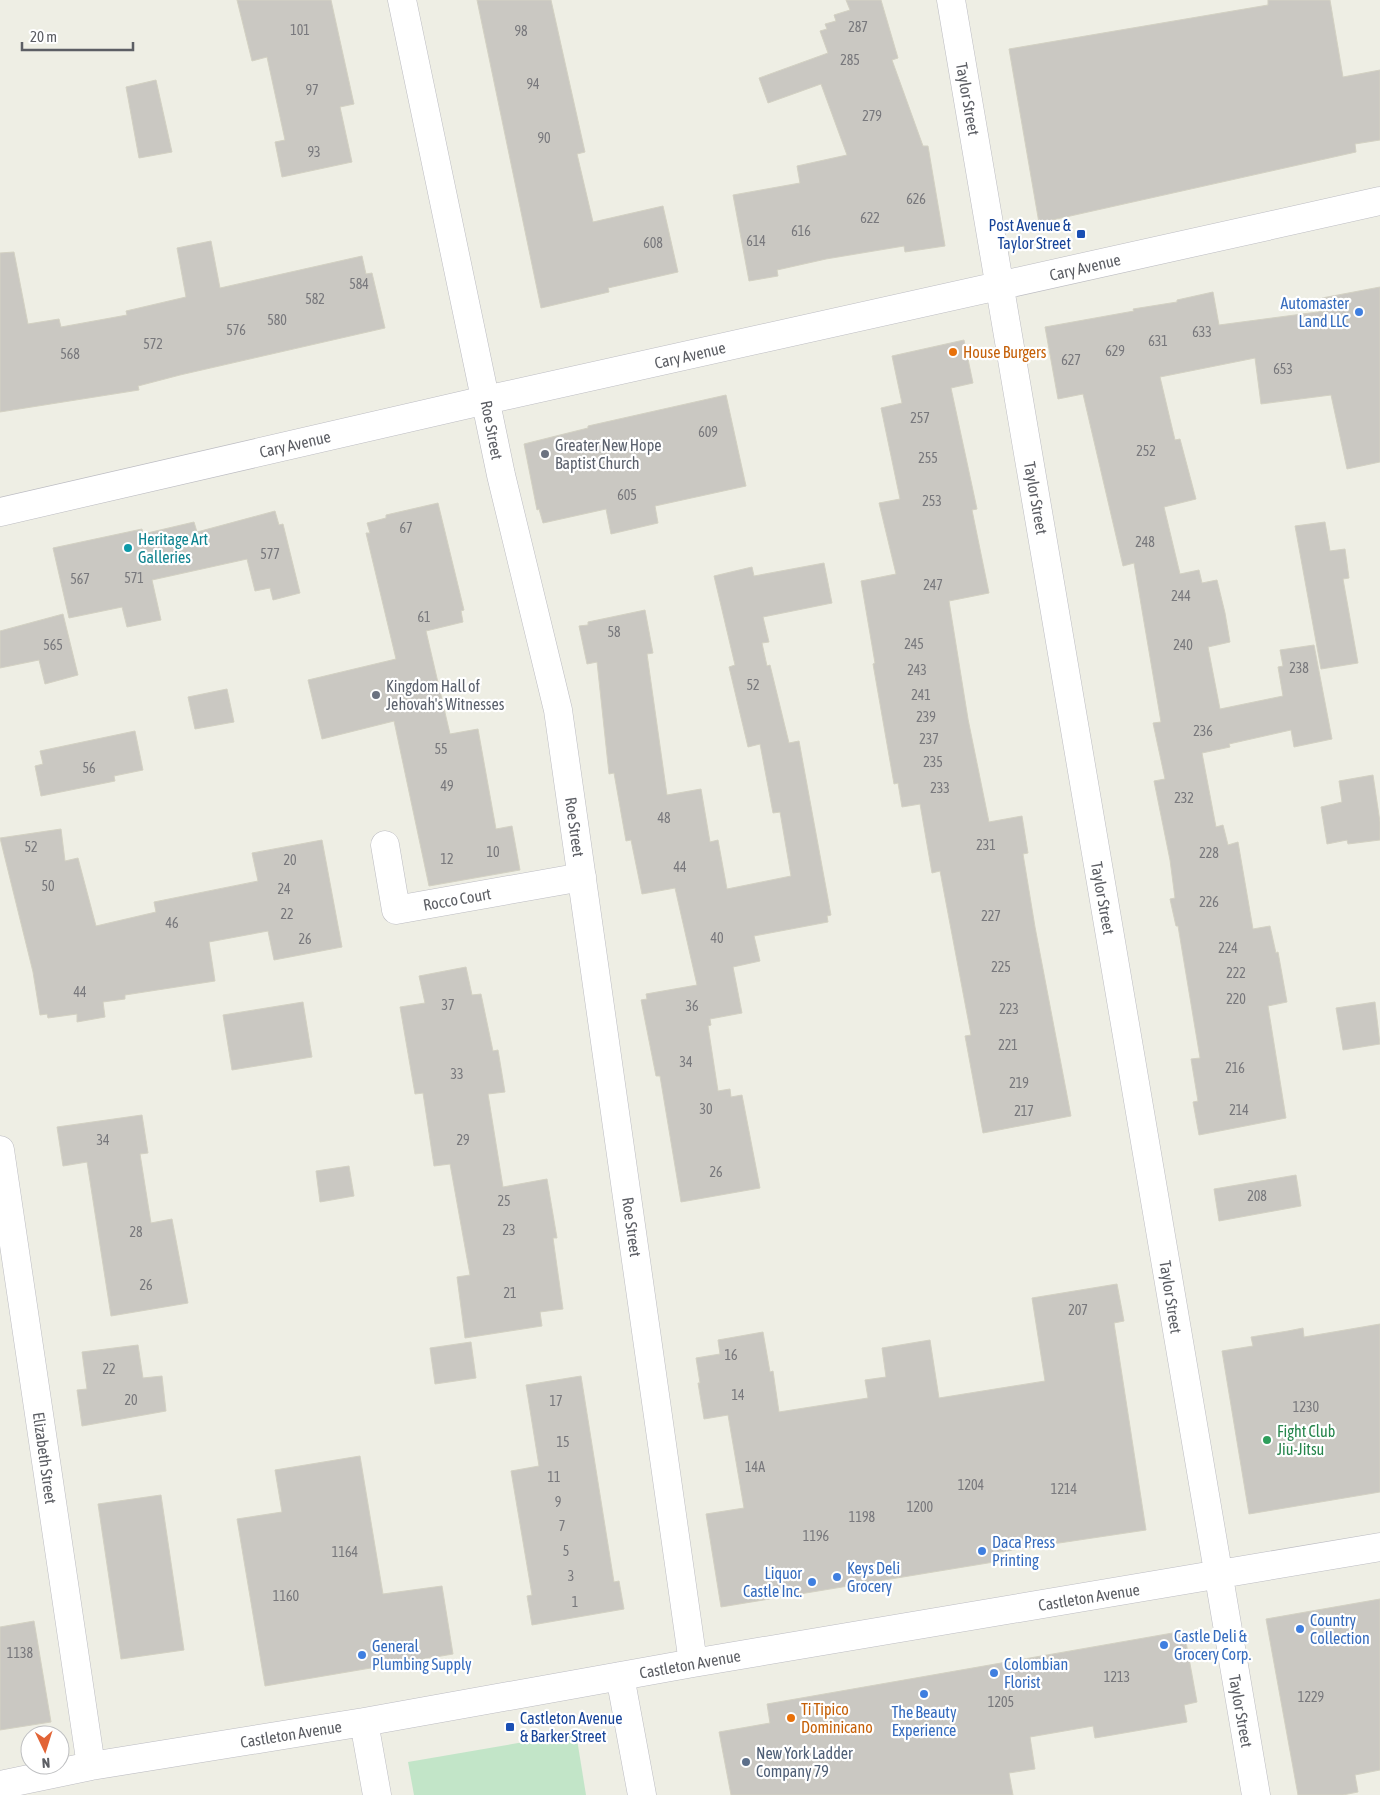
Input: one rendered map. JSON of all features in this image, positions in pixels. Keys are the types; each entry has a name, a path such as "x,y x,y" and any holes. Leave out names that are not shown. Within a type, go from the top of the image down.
{"street":[{"name":"Roe Street","path":"402,0 501,475 558,710 694,1663"},
{"name":"Taylor Street","path":"951,0 1256,1795"},
{"name":"Cary Avenue","path":"0,512 486,400 1380,201"},
{"name":"Rocco Court","path":"385,845 396,910 582,877"},
{"name":"Elizabeth Street","path":"0,1150 91,1766"},
{"name":"Castleton Avenue","path":"0,1785 91,1766 364,1722 694,1663 1380,1547"},
{"path":"620,1676 642,1795"},
{"path":"364,1722 377,1795"}],"green space":[{"path":"576,1733 586,1795 414,1795 408,1762"}],"building":[{"path":"237,0 331,0 354,104 340,107 352,162 282,177 275,142 285,140 267,57 252,61"},
{"path":"477,0 551,0 585,152 577,154 593,222 663,206 678,272 608,288 609,292 541,308"},
{"path":"846,0 881,0 898,58 892,60 923,146 928,146 945,246 905,252 904,246 826,259 777,270 778,276 749,281 733,195 800,183 797,166 847,155 821,84 768,103 759,78 828,53 820,31 827,29 825,24 836,21 834,15 850,10"},
{"path":"1268,0 1330,0 1343,77 1380,70 1380,140 1355,144 1356,152 1039,223 1009,49 1268,5"},
{"path":"156,80 172,152 139,158 126,87"},
{"path":"211,241 220,288 362,256 366,274 372,273 385,328 180,375 138,386 139,390 0,412 0,253 14,252 28,324 59,319 61,327 127,315 126,311 186,297 177,248"},
{"path":"1380,287 1380,462 1347,469 1331,395 1261,404 1255,358 1160,377 1175,440 1180,439 1196,499 1164,507 1180,574 1199,570 1202,583 1217,580 1225,613 1230,642 1208,647 1220,709 1283,696 1278,667 1283,666 1280,650 1314,645 1332,739 1294,747 1291,730 1229,744 1230,747 1202,753 1216,827 1223,825 1228,845 1238,842 1253,929 1270,926 1276,953 1278,952 1287,1002 1268,1006 1286,1118 1199,1135 1193,1102 1198,1101 1191,1059 1200,1058 1178,926 1176,926 1170,899 1175,898 1170,860 1154,781 1165,779 1153,723 1161,722 1134,563 1123,566 1083,394 1058,399 1045,327 1134,311 1133,309 1177,302 1177,300 1213,292 1219,325 1325,311 1322,298"},
{"path":"964,340 973,383 951,388 977,509 972,510 989,593 949,601 968,719 989,822 1022,816 1028,853 1023,854 1071,1116 983,1133 965,1036 971,1035 940,871 932,873 920,804 902,807 898,783 894,784 861,581 896,574 879,503 900,499 881,408 902,403 892,356"},
{"path":"726,395 746,486 655,506 658,523 611,534 606,509 543,523 539,509 537,510 524,444 588,428 588,426"},
{"path":"438,503 464,610 461,611 463,622 426,631 450,734 478,729 496,829 512,826 520,870 429,886 394,721 322,739 308,680 396,659 366,533 370,533 367,523 386,518 386,515"},
{"path":"275,511 279,525 283,524 300,593 273,600 270,588 255,591 247,559 152,580 161,620 127,627 122,607 69,618 53,548 142,529 143,534 194,522 197,532"},
{"path":"1325,522 1330,551 1345,549 1349,578 1343,579 1358,663 1321,669 1295,526"},
{"path":"824,563 832,603 763,617 769,642 762,643 767,666 770,665 789,743 799,741 831,915 827,916 828,922 754,936 760,961 733,967 742,1013 710,1019 711,1025 708,1026 718,1091 730,1089 731,1097 742,1095 760,1188 681,1202 660,1076 656,1076 641,1000 647,999 646,994 697,985 675,888 642,894 631,840 626,841 614,773 609,774 597,662 587,664 579,626 588,625 588,622 645,610 653,653 647,654 667,795 701,789 710,842 718,840 727,889 791,876 780,812 773,813 760,744 748,747 729,667 735,665 714,576 752,567 754,576"},
{"path":"63,614 78,675 45,684 39,660 0,668 0,631"},
{"path":"227,689 234,722 195,729 188,697"},
{"path":"135,731 143,770 114,776 115,781 41,796 35,766 43,764 40,751"},
{"path":"1373,775 1380,822 1380,840 1348,844 1347,840 1327,844 1321,807 1342,802 1339,781"},
{"path":"61,829 65,861 78,858 96,926 156,912 154,902 258,881 252,853 322,840 342,947 274,960 268,931 209,942 215,981 125,995 125,999 103,1002 105,1017 77,1022 77,1014 48,1018 47,1014 40,1015 33,972 0,838"},
{"path":"466,967 472,995 481,994 493,1051 498,1050 505,1092 488,1094 503,1187 547,1179 557,1238 553,1238 563,1309 540,1312 542,1326 465,1338 457,1277 470,1275 450,1164 434,1166 423,1093 415,1094 400,1007 425,1003 419,976"},
{"path":"303,1002 312,1057 232,1070 223,1015"},
{"path":"1375,1002 1380,1044 1343,1050 1336,1008"},
{"path":"142,1115 148,1153 140,1154 151,1223 172,1219 188,1303 111,1316 87,1162 63,1166 57,1127"},
{"path":"349,1166 354,1196 320,1202 316,1171"},
{"path":"1296,1175 1301,1206 1219,1221 1214,1189"},
{"path":"1117,1284 1124,1321 1114,1323 1146,1530 999,1552 1000,1561 721,1607 706,1514 744,1508 728,1415 704,1419 698,1383 700,1383 696,1358 720,1354 718,1340 763,1332 770,1372 773,1371 779,1412 868,1398 865,1380 886,1377 882,1348 930,1340 939,1398 1045,1381 1032,1298"},
{"path":"1380,1324 1380,1492 1249,1514 1222,1351 1253,1346 1251,1337 1303,1328 1304,1337"},
{"path":"471,1342 476,1378 435,1384 430,1348"},
{"path":"138,1345 143,1378 162,1376 166,1411 82,1426 77,1390 87,1389 82,1352"},
{"path":"581,1376 614,1582 619,1581 624,1609 532,1625 527,1596 532,1595 511,1471 539,1466 526,1385"},
{"path":"360,1456 383,1594 442,1586 453,1654 265,1686 237,1519 282,1512 275,1470"},
{"path":"161,1495 184,1650 121,1659 98,1504"},
{"path":"1380,1599 1380,1770 1355,1775 1358,1792 1343,1795 1298,1795 1266,1619"},
{"path":"34,1621 51,1722 20,1725 20,1727 0,1730 0,1627"},
{"path":"1184,1631 1197,1702 1184,1705 1187,1722 1095,1738 1093,1726 1030,1737 1035,1769 1009,1773 1013,1795 731,1795 719,1732 770,1723 767,1704"}],"place":[{"name":"Post Avenue & Taylor Street","path":"1081,234"},
{"name":"Automaster Land LLC","path":"1359,312"},
{"name":"House Burgers","path":"953,352"},
{"name":"Greater New Hope Baptist Church","path":"545,454"},
{"name":"Heritage Art Galleries","path":"128,548"},
{"name":"Kingdom Hall of Jehovah's Witnesses","path":"376,695"},
{"name":"Fight Club Jiu-Jitsu","path":"1267,1440"},
{"name":"Daca Press Printing","path":"982,1551"},
{"name":"Keys Deli Grocery","path":"837,1577"},
{"name":"Liquor Castle Inc.","path":"812,1582"},
{"name":"Country Collection","path":"1300,1629"},
{"name":"Castle Deli & Grocery Corp.","path":"1164,1645"},
{"name":"General Plumbing Supply","path":"362,1655"},
{"name":"Colombian Florist","path":"994,1673"},
{"name":"The Beauty Experience","path":"924,1694"},
{"name":"Ti Tipico Dominicano","path":"791,1718"},
{"name":"Castleton Avenue & Barker Street","path":"510,1727"},
{"name":"New York Ladder Company 79","path":"746,1762"}]}
